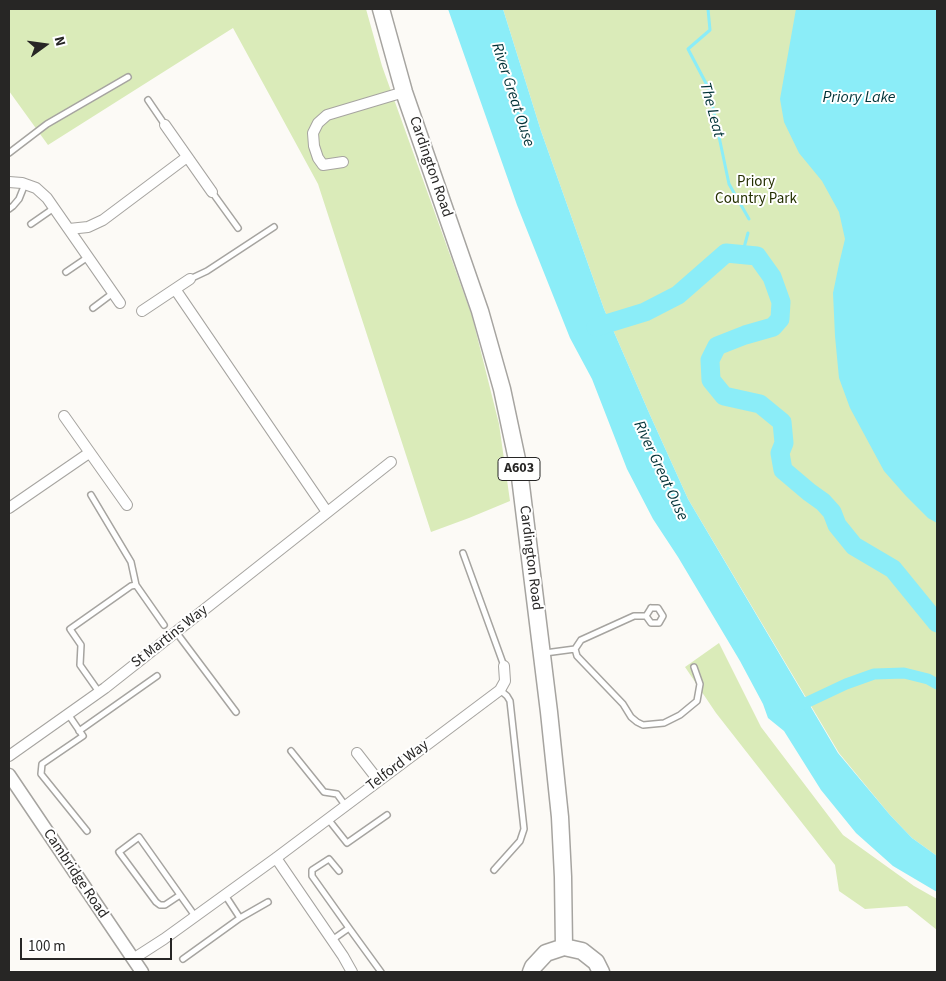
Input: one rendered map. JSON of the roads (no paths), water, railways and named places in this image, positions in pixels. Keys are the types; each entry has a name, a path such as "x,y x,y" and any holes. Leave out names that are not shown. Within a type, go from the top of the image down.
{"main road":[{"name":"Cardington Road","path":"380,9 404,92 480,311 502,389 519,469 560,817 564,947"},
{"path":"531,972 533,967 546,953 564,947 582,951 596,962 601,972"}],"street":[{"path":"343,162 323,165 318,158 314,146 313,133 318,122 327,115 404,92"},
{"path":"166,125 212,192"},
{"path":"69,229 88,227 104,220 187,157"},
{"path":"9,182 25,184 36,188 47,198 120,303"},
{"path":"142,311 190,279"},
{"path":"175,290 328,512"},
{"path":"64,416 126,505"},
{"path":"9,508 89,453"},
{"name":"St Martins Way","path":"9,756 99,692 391,462"},
{"path":"500,690 505,681 504,666"},
{"name":"Telford Way","path":"133,959 164,939 276,858 500,690"},
{"path":"357,753 378,780"},
{"name":"Cambridge Road","path":"9,775 142,972"},
{"path":"276,858 352,972"}],"lane":[{"path":"9,153 47,124 128,77"},
{"path":"148,100 166,125"},
{"path":"9,209 19,199 25,184"},
{"path":"212,192 238,228"},
{"path":"31,224 54,208"},
{"path":"190,279 212,268 274,227"},
{"path":"66,272 88,256"},
{"path":"93,308 113,293"},
{"path":"91,495 131,562 136,585 164,625"},
{"path":"464,553 504,666"},
{"path":"99,692 80,665 81,645 70,629 131,586 136,585"},
{"path":"542,654 575,649 581,640 634,616 646,616"},
{"path":"176,632 236,712"},
{"path":"575,649 577,656 623,704 632,718 643,725 664,723 680,715 697,701 700,684 694,667"},
{"path":"79,731 158,676"},
{"path":"494,870 520,841 524,829 510,701 500,690"},
{"path":"68,714 83,736 42,764 41,774 87,831"},
{"path":"291,751 324,792 337,794 345,805"},
{"path":"328,818 347,843 387,815"},
{"path":"180,895 165,905 160,905 119,852 140,836 196,916"},
{"path":"339,871 329,859 312,870 312,876 381,972"},
{"path":"224,895 240,918"},
{"path":"183,959 240,918 268,902"},
{"path":"332,940 349,928"}],"water":[{"name":"River Great Ouse","path":"448,9 503,9 541,131 604,309 688,499 838,753 912,838 937,856 937,892 893,866 856,833 821,790 784,731 768,718 763,704 740,661 653,519 627,469 592,379 570,338 517,205"},
{"name":"Priory Lake","path":"796,9 937,9 937,523 928,518 884,471 850,408 839,378 833,293 845,239 839,212 822,181 799,153 784,122 780,99"}],"waterway":[{"name":"The Leat","path":"708,9 710,30 688,49 709,89 729,184 749,219"},
{"path":"742,255 748,233"},
{"path":"596,327 645,312 678,295 726,253 757,256 772,277 781,302 780,319 773,327 717,346 710,360 711,380 724,396 760,404 782,422 784,443 780,453 783,470 823,502 832,512 837,525 854,546 893,569 937,623"},
{"path":"795,708 846,684 874,674 904,673 928,679 937,684"}],"park label":[{"name":"Priory Country Park","path":"756,192"}]}
